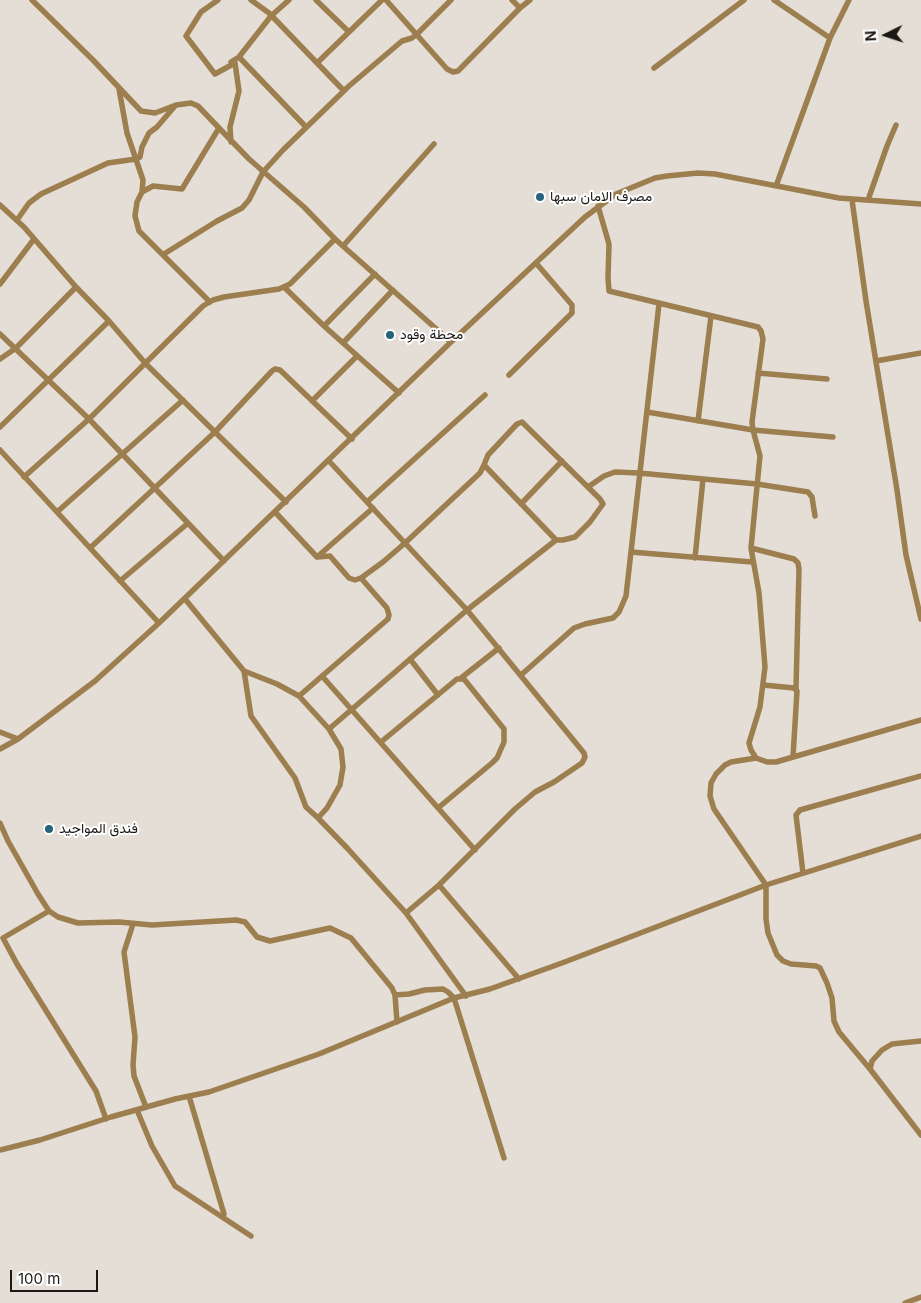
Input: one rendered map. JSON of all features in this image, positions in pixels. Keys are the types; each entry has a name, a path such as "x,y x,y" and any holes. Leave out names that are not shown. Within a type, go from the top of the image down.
{"street":[{"path":"32,0 141,111 155,113 176,105 192,103 198,106 231,142 263,172 304,207 335,239 451,342"},
{"path":"215,74 186,36 202,12 218,0"},
{"path":"251,0 271,16 344,91"},
{"path":"215,74 239,57 271,16 289,0"},
{"path":"316,0 349,32"},
{"path":"317,63 382,0"},
{"path":"386,0 446,70 452,72 458,71 530,0"},
{"path":"164,254 217,221 242,208 249,200 263,172 306,127 402,41 416,35 451,0"},
{"path":"512,0 520,8"},
{"path":"654,68 744,0"},
{"path":"774,0 830,38"},
{"path":"776,186 830,38 849,0"},
{"path":"239,57 306,127"},
{"path":"215,74 235,63 239,91 230,127 231,142"},
{"path":"118,88 127,133 143,180 142,192 137,202 135,216 137,226 141,234 164,254 210,302"},
{"path":"17,220 29,203 41,194 108,163 136,159 140,156 149,133 157,127 176,105"},
{"path":"868,200 896,125"},
{"path":"142,192 153,186 182,188 219,128"},
{"path":"343,246 434,144"},
{"path":"0,749 18,739 95,681 185,599 451,342 598,206 616,194 628,188 667,176 698,173 715,174 852,200 921,204"},
{"path":"852,200 906,556 921,619"},
{"path":"0,205 17,220 146,364 286,502"},
{"path":"598,206 609,244 609,291 761,330 762,339 752,430 760,456 751,548 759,593 765,667 760,707 749,743 756,758"},
{"path":"0,284 34,239"},
{"path":"24,476 89,419 196,312 210,302 224,297 246,295 290,284 335,239"},
{"path":"509,375 572,313 572,305 536,263"},
{"path":"324,326 375,274"},
{"path":"0,359 16,348 76,287"},
{"path":"284,287 324,326 399,393"},
{"path":"343,343 393,290"},
{"path":"521,675 574,628 613,618 619,612 626,596 658,304"},
{"path":"698,421 711,316"},
{"path":"0,427 109,321"},
{"path":"0,334 89,419 224,561"},
{"path":"876,361 921,353"},
{"path":"312,401 357,356"},
{"path":"90,548 215,432 275,369 280,370 352,439"},
{"path":"758,373 827,378"},
{"path":"367,502 485,395"},
{"path":"57,512 183,400"},
{"path":"647,412 752,430 832,437"},
{"path":"316,557 330,556 349,578 355,580 361,578 405,543 480,473 488,455 521,422 588,486 603,504 590,522 574,537 556,540 467,610 329,729"},
{"path":"0,450 159,623"},
{"path":"329,461 467,610 584,753 584,760 554,782 535,792 515,809 439,885 406,913"},
{"path":"521,504 562,461"},
{"path":"484,465 556,540"},
{"path":"588,486 604,476 615,472 757,484 808,492 812,497 815,516"},
{"path":"695,558 703,479"},
{"path":"316,557 373,508"},
{"path":"275,512 316,557"},
{"path":"120,581 187,524"},
{"path":"751,548 794,559 798,563 793,757"},
{"path":"631,552 752,562"},
{"path":"299,696 388,619 387,608 361,578"},
{"path":"185,599 244,671 277,684 299,696 329,729 341,749 343,767 340,785 327,808 318,818"},
{"path":"381,742 457,679 461,678 499,648"},
{"path":"410,659 438,695"},
{"path":"244,671 251,716 295,778 306,807 406,913 466,996"},
{"path":"322,676 475,850"},
{"path":"438,808 497,758 504,742 504,729 464,679 461,678"},
{"path":"763,685 796,689"},
{"path":"921,720 793,757 770,762 756,758 731,762 716,774 711,783 710,796 714,809 766,885 768,933 777,956 791,964 820,968 832,998 834,1021 839,1032 870,1068 921,1135"},
{"path":"0,732 18,739"},
{"path":"803,872 796,815 800,810 921,776"},
{"path":"0,823 8,841 49,911 58,917 78,923 152,925 236,920 245,922 258,937 270,941 330,928 351,938 392,988 395,994 397,1022"},
{"path":"0,1150 40,1140 137,1110 209,1092 319,1054 454,998 519,979 766,885 921,836"},
{"path":"439,885 519,979"},
{"path":"49,911 3,938 22,972 96,1090 106,1119"},
{"path":"133,924 124,952 135,1037 134,1076 146,1108"},
{"path":"395,994 443,989 454,998 504,1158"},
{"path":"870,1068 872,1061 882,1050 892,1044 921,1041"},
{"path":"189,1096 224,1214"},
{"path":"137,1110 152,1146 175,1186 250,1236"},
{"path":"905,1303 921,1297"}],"place":[{"name":"مصرف الامان سبها","path":"540,197"},
{"name":"محطة وقود","path":"390,335"},
{"name":"فندق المواجيد","path":"49,829"}]}
